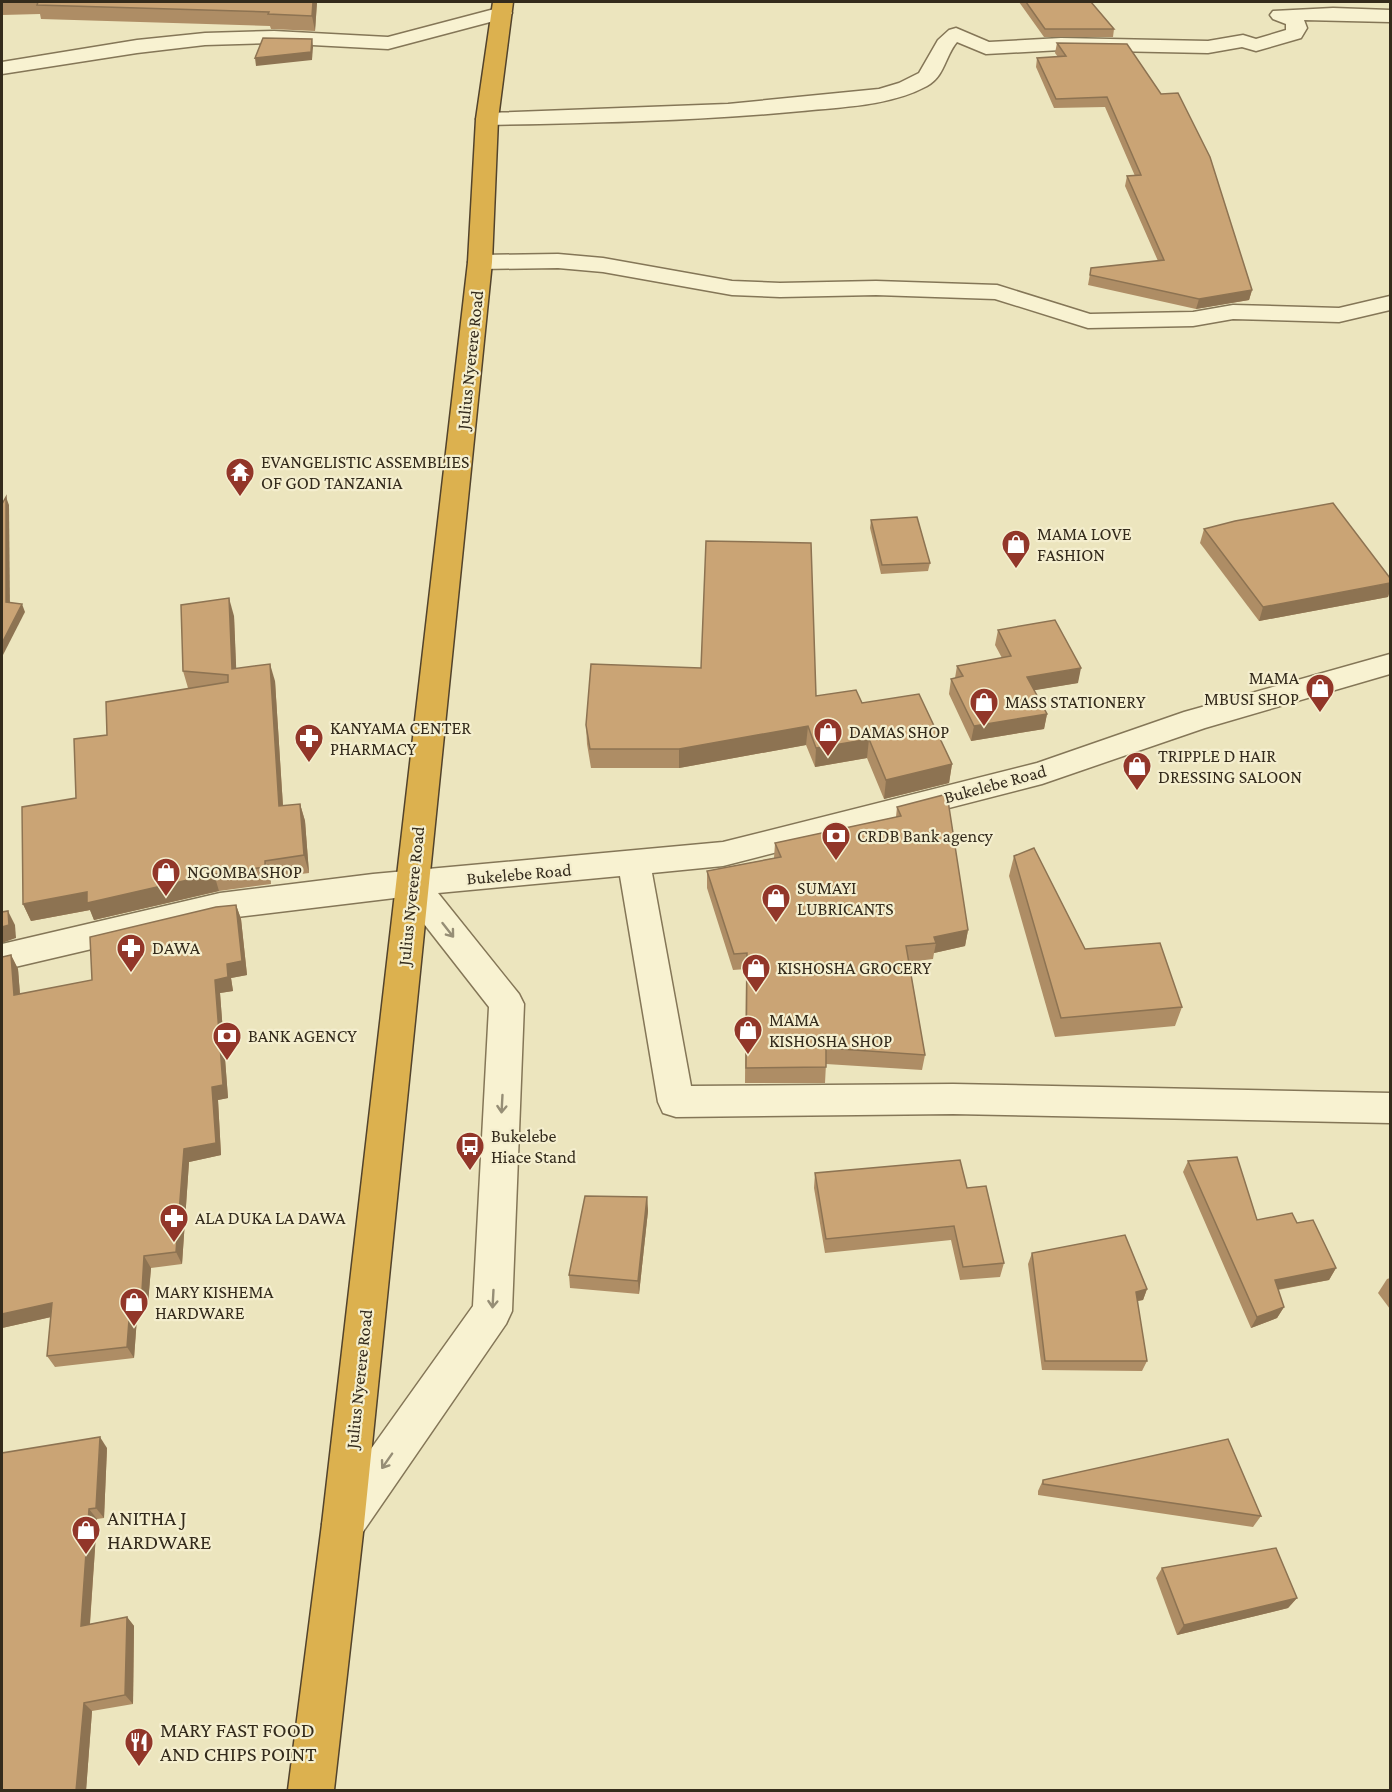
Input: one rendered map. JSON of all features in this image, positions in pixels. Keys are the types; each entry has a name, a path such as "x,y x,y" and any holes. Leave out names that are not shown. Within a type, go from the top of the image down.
{"highway":[{"name":"Julius Nyerere Road","path":"311,1791 343,1524 480,262 488,119 502,7"}],"street":[{"path":"2,68 150,45 214,39 273,37 388,43 420,37 502,7"},
{"path":"488,119 764,109 868,96 912,85 929,76 935,68 943,43 956,34 986,48 1061,44 1208,47 1243,41 1256,45 1294,34 1297,28 1295,21 1280,15 1390,16"},
{"path":"480,262 558,261 603,265 732,288 780,290 876,288 997,292 1088,321 1193,319 1233,312 1339,315 1390,303"},
{"name":"Bukelebe Road","path":"2,957 220,906 412,884 723,854 1042,773 1195,720 1390,664"},
{"path":"634,863 676,1102 953,1099 1390,1107"},
{"path":"343,1524 492,1311 507,1004 412,884"}],"building":[{"path":"38,2 313,2 312,16 268,14 269,12 37,5"},
{"path":"1026,2 1091,2 1114,29 1045,29"},
{"path":"263,38 312,39 311,52 255,58"},
{"path":"1057,43 1127,44 1161,94 1178,93 1210,157 1252,290 1199,299 1090,275 1091,268 1164,260 1127,176 1141,175 1107,97 1056,99 1037,58 1066,56"},
{"path":"6,497 6,602 22,604 2,643 2,504"},
{"path":"1333,503 1390,578 1390,583 1263,607 1204,529 1235,521"},
{"path":"917,517 930,563 882,565 871,520"},
{"path":"706,541 811,543 816,696 856,690 862,703 919,694 952,764 886,780 869,739 816,748 808,726 679,749 590,749 586,725 591,664 701,668"},
{"path":"229,598 232,669 270,664 279,806 300,804 304,855 265,861 265,867 214,874 87,903 87,892 23,904 22,807 76,798 74,739 107,735 106,702 228,682 228,675 183,671 181,605"},
{"path":"1055,620 1081,668 1027,677 1047,714 974,726 951,679 963,676 957,666 1011,656 998,630"},
{"path":"947,794 968,930 934,937 936,943 906,946 925,1055 826,1048 826,1067 746,1068 747,953 734,954 707,871 781,857 775,843 901,816 897,807"},
{"path":"1034,848 1085,949 1160,943 1182,1007 1061,1018 1014,856"},
{"path":"236,905 242,961 227,964 228,977 215,980 223,1085 212,1087 216,1143 184,1149 176,1252 144,1256 142,1291 131,1293 127,1347 47,1356 52,1303 2,1314 2,957 11,955 14,995 92,980 90,937 216,907"},
{"path":"8,911 9,925 2,927 2,912"},
{"path":"1237,1157 1257,1220 1292,1213 1297,1223 1313,1220 1336,1268 1275,1280 1284,1307 1257,1317 1188,1161"},
{"path":"960,1160 967,1188 986,1186 1004,1263 963,1267 954,1226 826,1239 815,1173"},
{"path":"585,1196 647,1197 638,1281 569,1275"},
{"path":"1125,1235 1147,1289 1136,1292 1147,1361 1045,1361 1032,1253"},
{"path":"100,1437 96,1508 89,1509 81,1626 127,1617 125,1695 84,1703 76,1791 2,1791 2,1453"},
{"path":"1228,1439 1261,1516 1043,1484 1043,1480"},
{"path":"1276,1548 1297,1598 1184,1625 1162,1568"}],"place":[{"name":"EVANGELISTIC ASSEMBLIES OF GOD TANZANIA","path":"240,498"},
{"name":"MAMA LOVE FASHION","path":"1016,570"},
{"name":"MAMA MBUSI SHOP","path":"1320,714"},
{"name":"MASS STATIONERY","path":"984,728"},
{"name":"DAMAS SHOP","path":"828,758"},
{"name":"KANYAMA CENTER PHARMACY","path":"309,764"},
{"name":"TRIPPLE D HAIR DRESSING SALOON","path":"1137,792"},
{"name":"CRDB Bank agency","path":"836,862"},
{"name":"NGOMBA SHOP","path":"166,898"},
{"name":"SUMAYI LUBRICANTS","path":"776,924"},
{"name":"DAWA","path":"131,974"},
{"name":"KISHOSHA GROCERY","path":"756,994"},
{"name":"MAMA KISHOSHA SHOP","path":"748,1056"},
{"name":"BANK AGENCY","path":"227,1062"},
{"name":"Bukelebe Hiace Stand","path":"470,1172"},
{"name":"ALA DUKA LA DAWA","path":"174,1244"},
{"name":"MARY KISHEMA HARDWARE","path":"134,1328"},
{"name":"ANITHA J HARDWARE","path":"86,1556"},
{"name":"MARY FAST FOOD AND CHIPS POINT","path":"139,1768"}]}
